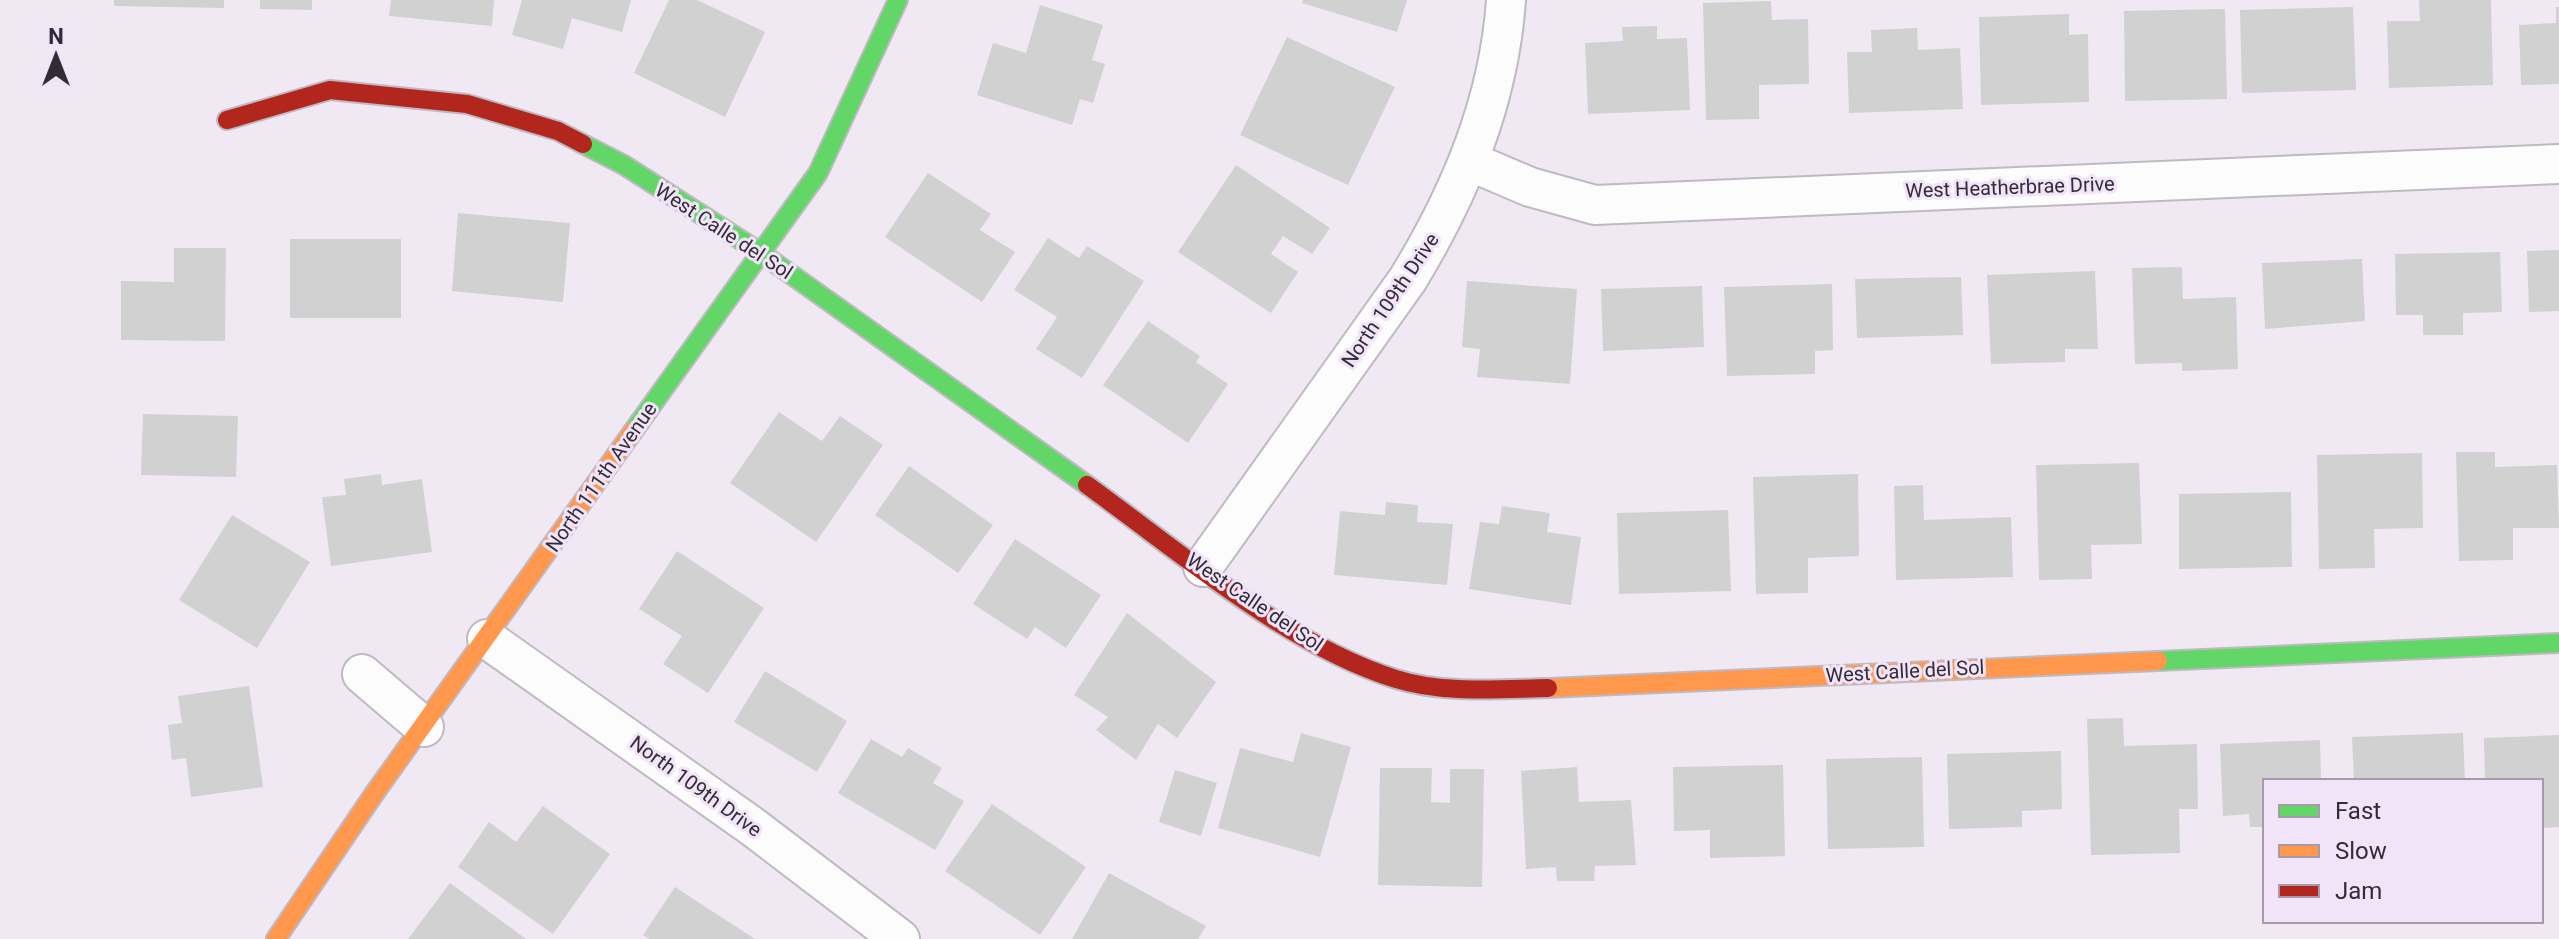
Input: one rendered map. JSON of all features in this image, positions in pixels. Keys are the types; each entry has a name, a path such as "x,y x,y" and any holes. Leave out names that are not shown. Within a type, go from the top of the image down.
{"street":[{"name":"North 111th Avenue","path":"276,939 818,173 898,0"},
{"name":"North 109th Drive","path":"1203,567 1408,279 1437,232 1469,161 1490,102 1499,62 1506,0"},
{"name":"West Calle del Sol","path":"227,120 330,90 467,104 558,131 624,165 761,253 1310,644 1398,680 1473,690 2559,643"},
{"name":"West Heatherbrae Drive","path":"1469,161 1530,187 1595,205 2559,164"},
{"name":"North 109th Drive","path":"487,639 753,827 900,939"},
{"path":"362,674 424,727"}],"building":[{"path":"114,0 224,0 224,8 114,6"},
{"path":"260,0 312,0 312,10 260,9"},
{"path":"391,0 494,0 492,26 389,16"},
{"path":"522,0 631,0 622,32 572,18 563,49 512,35"},
{"path":"669,0 697,0 765,32 725,117 634,73"},
{"path":"1303,0 1407,0 1397,32 1302,3"},
{"path":"2419,0 2491,0 2493,85 2389,88 2387,21 2420,21"},
{"path":"1771,1 1772,20 1808,19 1809,84 1759,85 1759,119 1706,120 1703,3"},
{"path":"1040,5 1103,25 1092,60 1105,64 1093,103 1080,99 1072,125 977,95 993,43 1026,53"},
{"path":"2353,7 2356,90 2242,93 2240,10"},
{"path":"2556,7 2559,7 2559,84 2521,85 2519,25 2556,23"},
{"path":"2225,9 2227,99 2125,101 2124,11"},
{"path":"2069,14 2069,35 2088,34 2089,102 1981,105 1979,17"},
{"path":"1657,26 1657,39 1687,38 1690,110 1588,114 1585,43 1623,41 1622,27"},
{"path":"1917,28 1918,50 1960,48 1963,109 1849,113 1847,52 1872,52 1871,30"},
{"path":"1287,37 1395,87 1348,185 1240,135"},
{"path":"1236,165 1330,228 1312,254 1283,236 1271,254 1298,272 1271,313 1178,252"},
{"path":"928,173 991,214 980,230 1015,252 982,302 885,237"},
{"path":"458,213 570,223 563,302 452,291"},
{"path":"1048,238 1079,258 1087,246 1144,281 1082,378 1036,349 1057,317 1014,290"},
{"path":"290,239 401,239 401,318 290,318"},
{"path":"174,248 226,248 225,341 121,340 121,281 174,282"},
{"path":"2559,250 2559,311 2529,312 2527,251"},
{"path":"2500,252 2502,312 2463,313 2463,335 2423,335 2423,315 2396,315 2395,254"},
{"path":"2362,259 2365,321 2265,329 2262,263"},
{"path":"2182,267 2183,299 2236,297 2238,369 2182,371 2182,363 2135,364 2132,268"},
{"path":"2095,271 2098,349 2065,349 2065,362 1991,364 1987,275"},
{"path":"1961,277 1963,335 1857,338 1855,279"},
{"path":"1467,281 1577,289 1570,384 1477,377 1480,349 1462,347"},
{"path":"1832,284 1833,350 1815,351 1815,374 1727,376 1724,287"},
{"path":"1702,286 1704,347 1603,351 1601,289"},
{"path":"1148,321 1200,356 1196,362 1228,384 1188,443 1103,385"},
{"path":"779,412 822,441 840,416 883,445 816,542 730,483"},
{"path":"143,414 238,416 236,477 141,475"},
{"path":"2456,452 2495,452 2495,467 2557,465 2559,528 2513,528 2513,560 2459,561"},
{"path":"2422,453 2423,528 2374,529 2375,568 2319,569 2317,455"},
{"path":"2139,463 2142,544 2091,545 2092,579 2039,580 2036,465"},
{"path":"909,466 993,525 958,573 875,515"},
{"path":"381,474 382,485 422,479 432,552 331,566 322,497 346,495 344,479"},
{"path":"1858,474 1859,556 1808,558 1808,593 1756,594 1753,477"},
{"path":"1923,485 1924,520 2011,517 2013,577 1896,580 1894,486"},
{"path":"2291,492 2292,567 2179,569 2179,494"},
{"path":"1386,502 1418,505 1417,522 1453,524 1447,585 1334,575 1340,511 1385,515"},
{"path":"1502,506 1550,513 1547,532 1581,537 1571,605 1469,589 1480,522 1499,524"},
{"path":"1728,510 1731,591 1619,594 1617,513"},
{"path":"232,515 310,562 257,648 179,600"},
{"path":"1015,539 1101,595 1066,648 1035,627 1027,639 973,604"},
{"path":"677,551 764,608 708,693 663,664 682,636 639,609"},
{"path":"1127,613 1216,682 1177,738 1158,724 1136,760 1096,730 1108,717 1074,695"},
{"path":"765,671 847,721 817,772 734,722"},
{"path":"249,686 263,787 191,797 186,758 172,760 168,725 182,723 178,696"},
{"path":"2123,718 2124,746 2197,744 2198,809 2179,809 2180,853 2091,855 2087,719"},
{"path":"1301,733 1351,747 1320,857 1218,828 1240,748 1293,762"},
{"path":"2463,733 2465,779 2354,779 2352,737"},
{"path":"2559,735 2559,827 2543,828 2543,779 2485,779 2484,738"},
{"path":"871,739 902,757 908,748 942,768 933,783 964,801 935,850 838,793"},
{"path":"2320,740 2321,779 2263,779 2263,827 2250,827 2249,814 2223,816 2220,744"},
{"path":"2061,751 2062,809 2022,811 2022,827 1949,829 1947,754"},
{"path":"1922,757 1924,847 1828,849 1826,759"},
{"path":"1783,765 1785,856 1710,858 1710,830 1674,831 1673,767"},
{"path":"1577,767 1579,802 1631,800 1636,865 1595,866 1594,881 1557,881 1556,867 1526,869 1521,771"},
{"path":"1380,768 1432,768 1431,802 1450,803 1450,769 1484,769 1482,887 1378,885"},
{"path":"1175,770 1217,783 1201,836 1159,822"},
{"path":"992,804 1086,867 1040,935 945,871"},
{"path":"543,806 610,854 553,934 458,867 489,822 516,842"},
{"path":"1109,873 1206,926 1198,939 1072,939"},
{"path":"450,883 526,939 408,939"},
{"path":"675,887 755,939 649,939 643,935"}],"traffic: fast":[{"path":"634,430 818,173 898,0"},
{"path":"583,144 624,165 761,253 1087,485"},
{"path":"2158,661 2559,643"}],"traffic: slow":[{"path":"276,939 374,794 634,430"},
{"path":"1548,688 2158,661"}],"traffic: jam":[{"path":"227,120 330,90 467,104 558,131 583,144"},
{"path":"1087,485 1236,594 1315,644 1355,664 1396,679 1433,687 1471,690 1548,688"}]}
